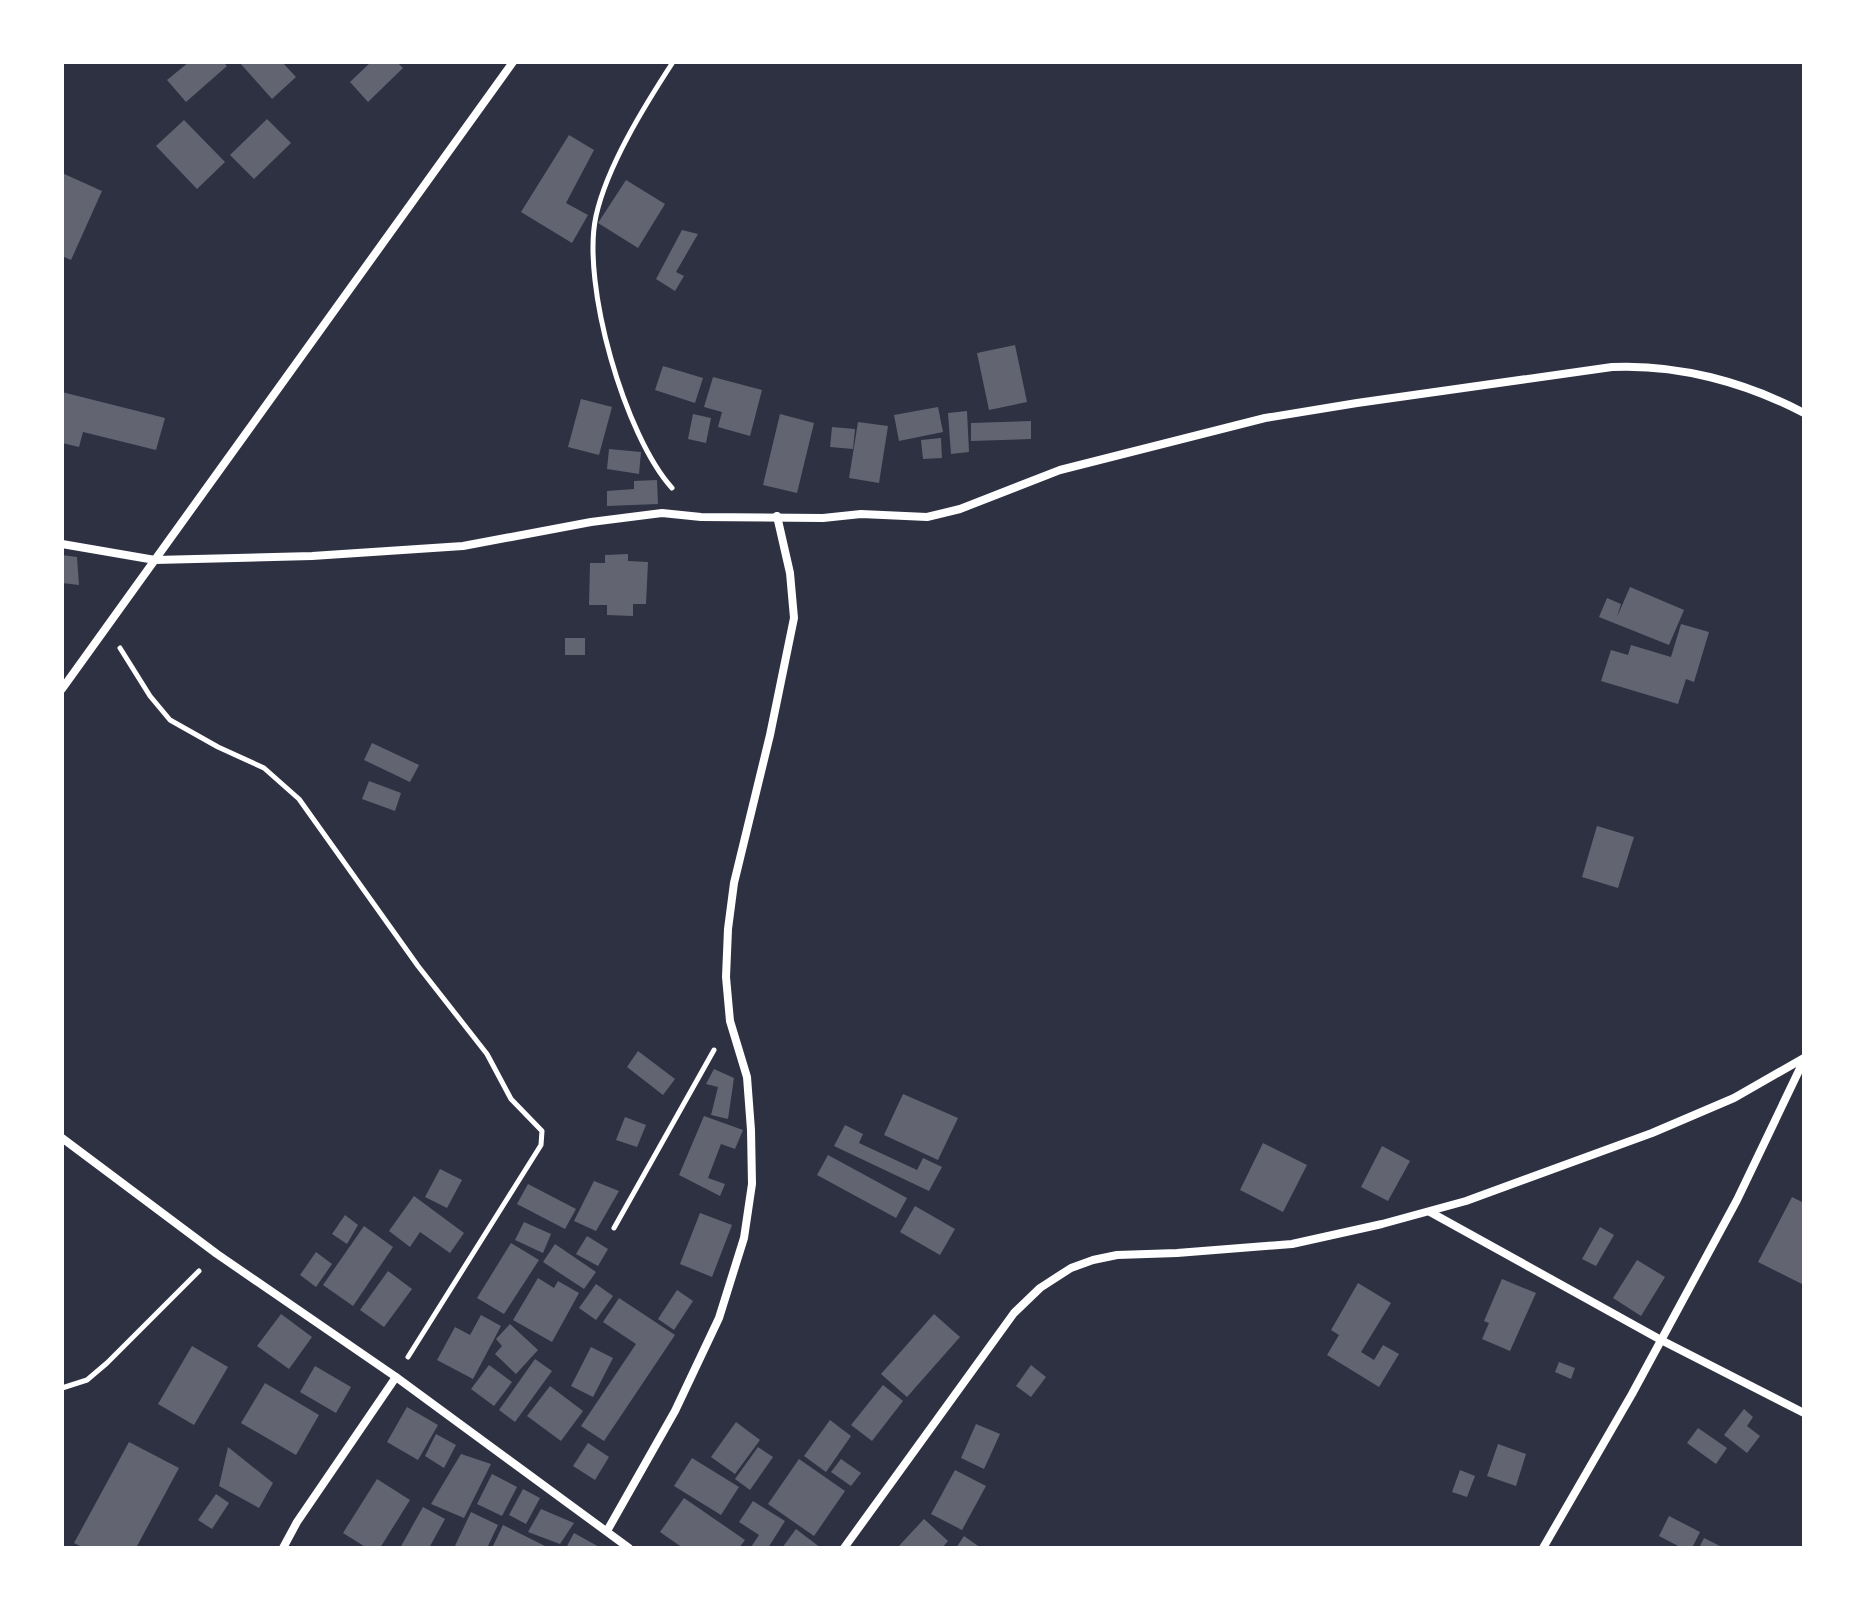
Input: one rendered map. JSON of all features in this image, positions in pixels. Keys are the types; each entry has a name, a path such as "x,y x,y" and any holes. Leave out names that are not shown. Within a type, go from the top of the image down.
{"street":[{"path":"62,689 513,62"},
{"path":"62,544 155,560 312,556 463,546 662,513 701,517 823,518 861,514 927,517 960,509 1060,470 1265,418 1612,367 1641,366 1707,375 1804,413"},
{"path":"607,1531 688,1384 719,1318 744,1238 752,1184 750,1117 747,1077 730,1021 726,977 728,929 734,883 770,735 794,618 790,573 777,516"},
{"path":"844,1548 1014,1313 1040,1288 1071,1268 1117,1255 1292,1244 1430,1212 1652,1133 1734,1098 1804,1059"},
{"path":"1543,1548 1737,1200 1804,1059"},
{"path":"62,1138 217,1254 396,1377 629,1548"},
{"path":"1430,1212 1661,1340 1804,1413"},
{"path":"283,1548 297,1522 396,1377"}],"path":[{"path":"673,62 653,93 607,181 596,214 594,271 605,334 636,431 663,479 701,517"},
{"path":"107,627 150,696 170,720 264,768 299,799 418,966 487,1054 511,1099 544,1135 541,1145 396,1377"},
{"path":"614,1228 730,1021"},
{"path":"62,1388 87,1380 107,1363 217,1254"}],"building":[{"path":"189,62 223,62 227,66 186,102 167,80"},
{"path":"239,62 282,62 296,77 272,99"},
{"path":"371,62 397,62 403,68 368,102 350,82"},
{"path":"267,119 291,143 254,179 230,155"},
{"path":"184,120 225,162 197,189 156,146"},
{"path":"569,135 594,150 566,203 588,215 572,243 521,212"},
{"path":"62,173 102,191 71,260 62,256"},
{"path":"626,180 665,204 638,248 598,223"},
{"path":"682,230 698,234 676,272 684,276 675,291 656,279"},
{"path":"1015,345 1027,402 989,410 977,353"},
{"path":"663,366 703,378 695,403 655,390"},
{"path":"713,377 762,390 750,436 718,427 722,412 704,407"},
{"path":"62,392 165,418 156,450 83,432 79,447 62,443"},
{"path":"581,399 612,407 599,455 568,447"},
{"path":"938,407 943,432 899,441 894,415"},
{"path":"967,411 969,452 951,454 948,413"},
{"path":"693,414 711,418 706,443 688,439"},
{"path":"780,414 814,423 797,493 763,485"},
{"path":"1031,421 1031,439 971,441 971,423"},
{"path":"858,422 888,426 879,483 849,478"},
{"path":"832,427 855,429 853,449 830,447"},
{"path":"941,438 942,458 923,459 921,440"},
{"path":"609,449 641,452 639,474 607,469"},
{"path":"657,480 658,504 607,506 607,491 634,489 634,481"},
{"path":"628,554 628,561 648,562 646,604 633,604 633,616 607,615 607,605 589,605 590,563 605,563 605,555"},
{"path":"62,555 77,557 79,585 62,583"},
{"path":"1630,587 1684,610 1669,645 1599,617 1607,598 1621,604 1617,617"},
{"path":"1681,624 1709,632 1694,682 1686,679 1678,704 1601,681 1611,650 1628,655 1631,645 1671,657"},
{"path":"565,638 585,638 585,655 565,655"},
{"path":"372,743 419,765 410,782 364,760"},
{"path":"369,781 401,793 395,811 362,799"},
{"path":"1597,826 1634,837 1618,888 1582,877"},
{"path":"638,1051 675,1079 663,1095 627,1067"},
{"path":"714,1069 734,1078 728,1119 711,1115 718,1087 706,1084"},
{"path":"903,1094 958,1118 938,1160 884,1135"},
{"path":"704,1116 743,1130 735,1149 721,1144 708,1178 725,1184 720,1196 679,1175"},
{"path":"625,1117 646,1125 637,1147 616,1140"},
{"path":"845,1125 863,1134 859,1143 917,1170 923,1158 942,1167 929,1191 834,1146"},
{"path":"1263,1143 1307,1165 1283,1212 1240,1190"},
{"path":"1382,1146 1410,1161 1388,1201 1361,1187"},
{"path":"828,1155 907,1198 896,1218 817,1175"},
{"path":"440,1169 462,1180 447,1208 425,1197"},
{"path":"594,1181 619,1191 596,1231 574,1221"},
{"path":"528,1184 576,1209 565,1229 517,1204"},
{"path":"414,1196 464,1233 450,1253 420,1232 410,1247 389,1231"},
{"path":"1792,1197 1804,1203 1804,1285 1758,1262"},
{"path":"915,1206 955,1229 940,1255 900,1232"},
{"path":"700,1213 732,1225 712,1277 680,1264"},
{"path":"345,1215 358,1225 347,1244 332,1234"},
{"path":"524,1222 551,1234 543,1253 515,1240"},
{"path":"364,1226 393,1247 353,1306 323,1285"},
{"path":"1600,1227 1614,1235 1596,1266 1582,1259"},
{"path":"587,1236 608,1249 598,1266 576,1254"},
{"path":"511,1243 539,1260 504,1314 477,1298"},
{"path":"555,1244 596,1272 584,1289 543,1262"},
{"path":"316,1252 332,1264 316,1287 300,1275"},
{"path":"1637,1260 1665,1277 1641,1316 1613,1298"},
{"path":"388,1271 412,1289 384,1327 360,1310"},
{"path":"538,1278 554,1288 558,1281 579,1293 552,1342 513,1320"},
{"path":"1502,1279 1536,1293 1510,1351 1482,1339 1489,1323 1484,1321"},
{"path":"1358,1283 1391,1303 1361,1352 1374,1360 1383,1345 1399,1354 1379,1387 1327,1355 1339,1335 1331,1330"},
{"path":"596,1284 613,1296 596,1320 579,1308"},
{"path":"677,1290 693,1301 674,1330 658,1319"},
{"path":"619,1298 675,1335 604,1441 581,1426 636,1344 603,1322"},
{"path":"281,1314 312,1337 289,1369 257,1346"},
{"path":"934,1314 960,1337 907,1397 881,1374"},
{"path":"481,1315 501,1326 473,1379 437,1360 455,1327 470,1335"},
{"path":"510,1324 538,1350 516,1374 495,1354 502,1346 496,1339"},
{"path":"192,1346 228,1367 194,1425 158,1404"},
{"path":"591,1347 613,1358 593,1397 571,1386"},
{"path":"535,1359 552,1371 515,1422 499,1410"},
{"path":"1559,1362 1575,1368 1571,1379 1555,1372"},
{"path":"489,1365 512,1382 494,1406 471,1389"},
{"path":"1031,1365 1046,1377 1031,1397 1016,1386"},
{"path":"315,1366 351,1387 336,1413 300,1392"},
{"path":"265,1383 319,1415 296,1455 241,1423"},
{"path":"883,1385 903,1401 872,1441 851,1425"},
{"path":"550,1386 583,1411 561,1441 527,1416"},
{"path":"407,1407 438,1425 418,1460 387,1442"},
{"path":"1744,1409 1753,1417 1747,1426 1760,1436 1747,1453 1724,1435"},
{"path":"830,1420 851,1436 826,1472 804,1456"},
{"path":"736,1422 760,1440 735,1474 711,1457"},
{"path":"976,1424 1000,1434 984,1469 961,1458"},
{"path":"1698,1428 1727,1448 1716,1464 1687,1443"},
{"path":"436,1434 456,1445 444,1468 425,1456"},
{"path":"129,1442 179,1468 136,1548 84,1548 74,1543"},
{"path":"588,1443 609,1457 595,1480 573,1466"},
{"path":"1498,1444 1526,1454 1516,1486 1487,1476"},
{"path":"228,1447 273,1483 259,1508 219,1486"},
{"path":"758,1447 773,1457 750,1490 735,1479"},
{"path":"461,1454 491,1464 464,1518 431,1504"},
{"path":"692,1458 739,1487 721,1515 674,1486"},
{"path":"799,1459 845,1491 814,1536 768,1504"},
{"path":"841,1459 861,1473 851,1486 831,1472"},
{"path":"955,1470 986,1486 962,1530 931,1514"},
{"path":"1460,1470 1475,1476 1467,1497 1452,1492"},
{"path":"492,1474 517,1487 502,1516 477,1504"},
{"path":"377,1479 410,1500 380,1548 367,1548 343,1533"},
{"path":"523,1489 540,1498 526,1524 509,1515"},
{"path":"216,1494 229,1503 212,1529 198,1520"},
{"path":"684,1498 745,1540 739,1548 683,1548 660,1532"},
{"path":"753,1501 785,1521 768,1548 751,1547 759,1535 739,1522"},
{"path":"423,1507 445,1519 429,1548 400,1548"},
{"path":"541,1509 574,1523 560,1544 528,1532"},
{"path":"471,1512 498,1525 487,1548 454,1548"},
{"path":"1669,1516 1700,1532 1692,1548 1682,1548 1659,1536"},
{"path":"924,1519 948,1541 942,1548 897,1548"},
{"path":"503,1525 549,1548 492,1548"},
{"path":"796,1529 821,1548 782,1548"},
{"path":"574,1533 601,1548 566,1548"},
{"path":"964,1536 981,1548 956,1548"},
{"path":"1704,1538 1724,1548 1699,1548"}]}
